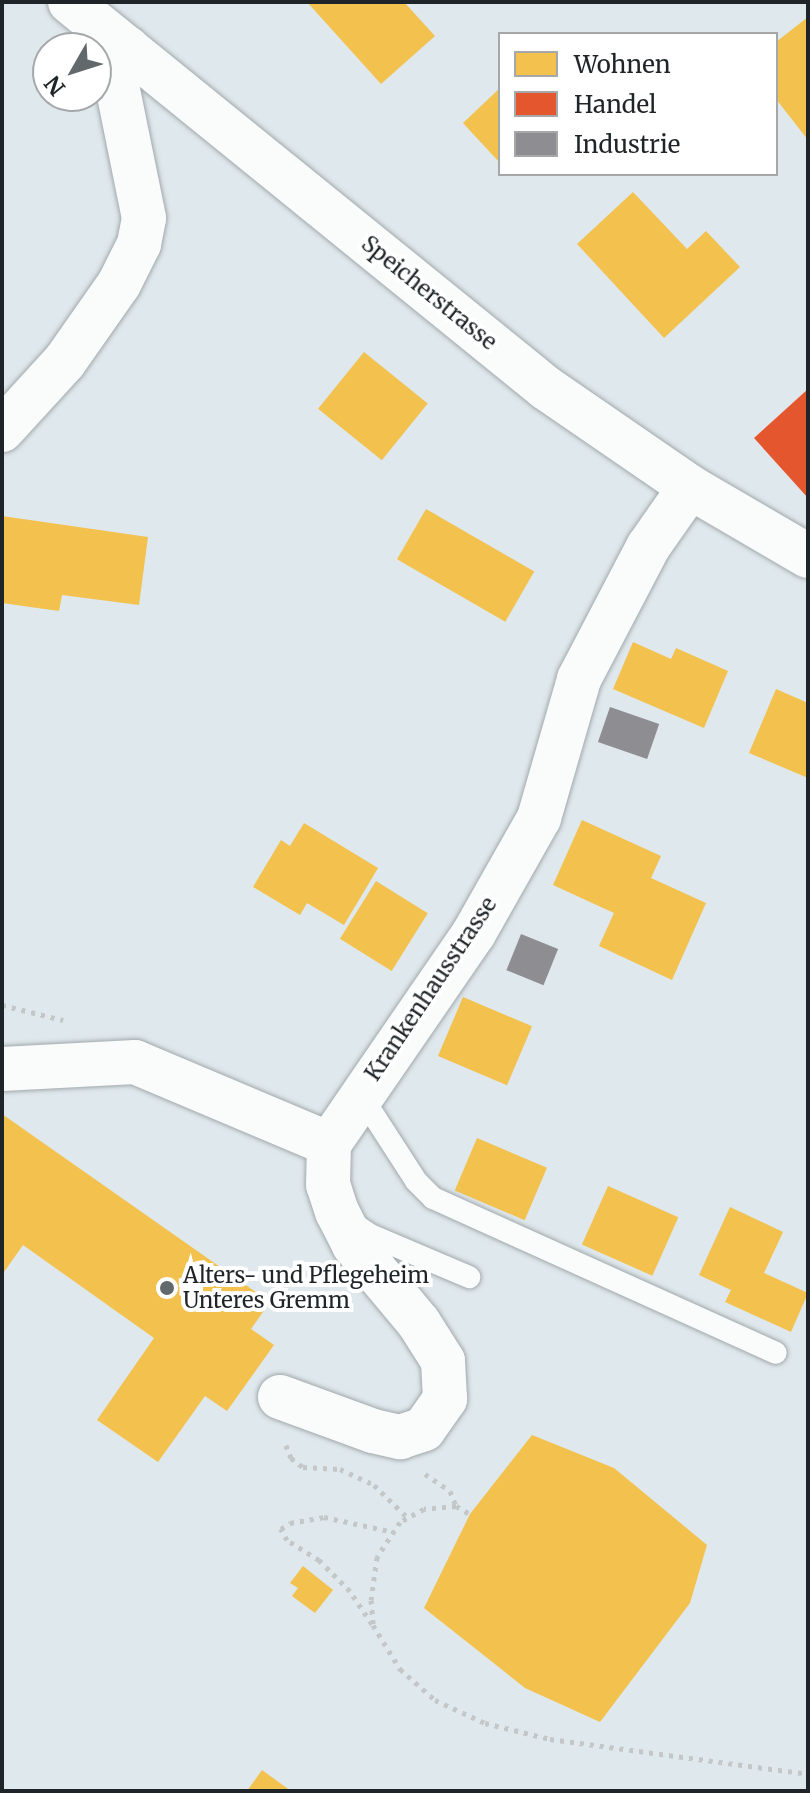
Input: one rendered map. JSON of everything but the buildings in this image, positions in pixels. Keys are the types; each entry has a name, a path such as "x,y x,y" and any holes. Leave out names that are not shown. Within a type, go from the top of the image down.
{"street":[{"name":"Speicherstrasse","path":"70,2 546,388 690,487 808,556"},
{"path":"2,430 65,361 119,284 139,244 144,218 117,85 128,49"},
{"name":"Krankenhausstrasse","path":"329,1144 360,1094 474,933 539,818 579,679 648,547 690,487"},
{"path":"2,1069 135,1062 329,1144 328,1185 337,1212 354,1245 419,1323 443,1361 445,1399 424,1429 400,1437 373,1431 280,1397"}],"lane":[{"path":"360,1094 416,1181 433,1198 776,1353"},
{"path":"337,1212 370,1235 469,1277"}],"path":[{"path":"373,1625 371,1600 377,1557 400,1522 424,1509 455,1507 470,1514"},
{"path":"394,1532 324,1517 290,1523 281,1529 287,1540 319,1560 350,1591 400,1669 435,1700 485,1723 550,1739 808,1774"}],"place":[{"name":"Alters- und Pflegeheim Unteres Gremm","path":"167,1288"}]}
